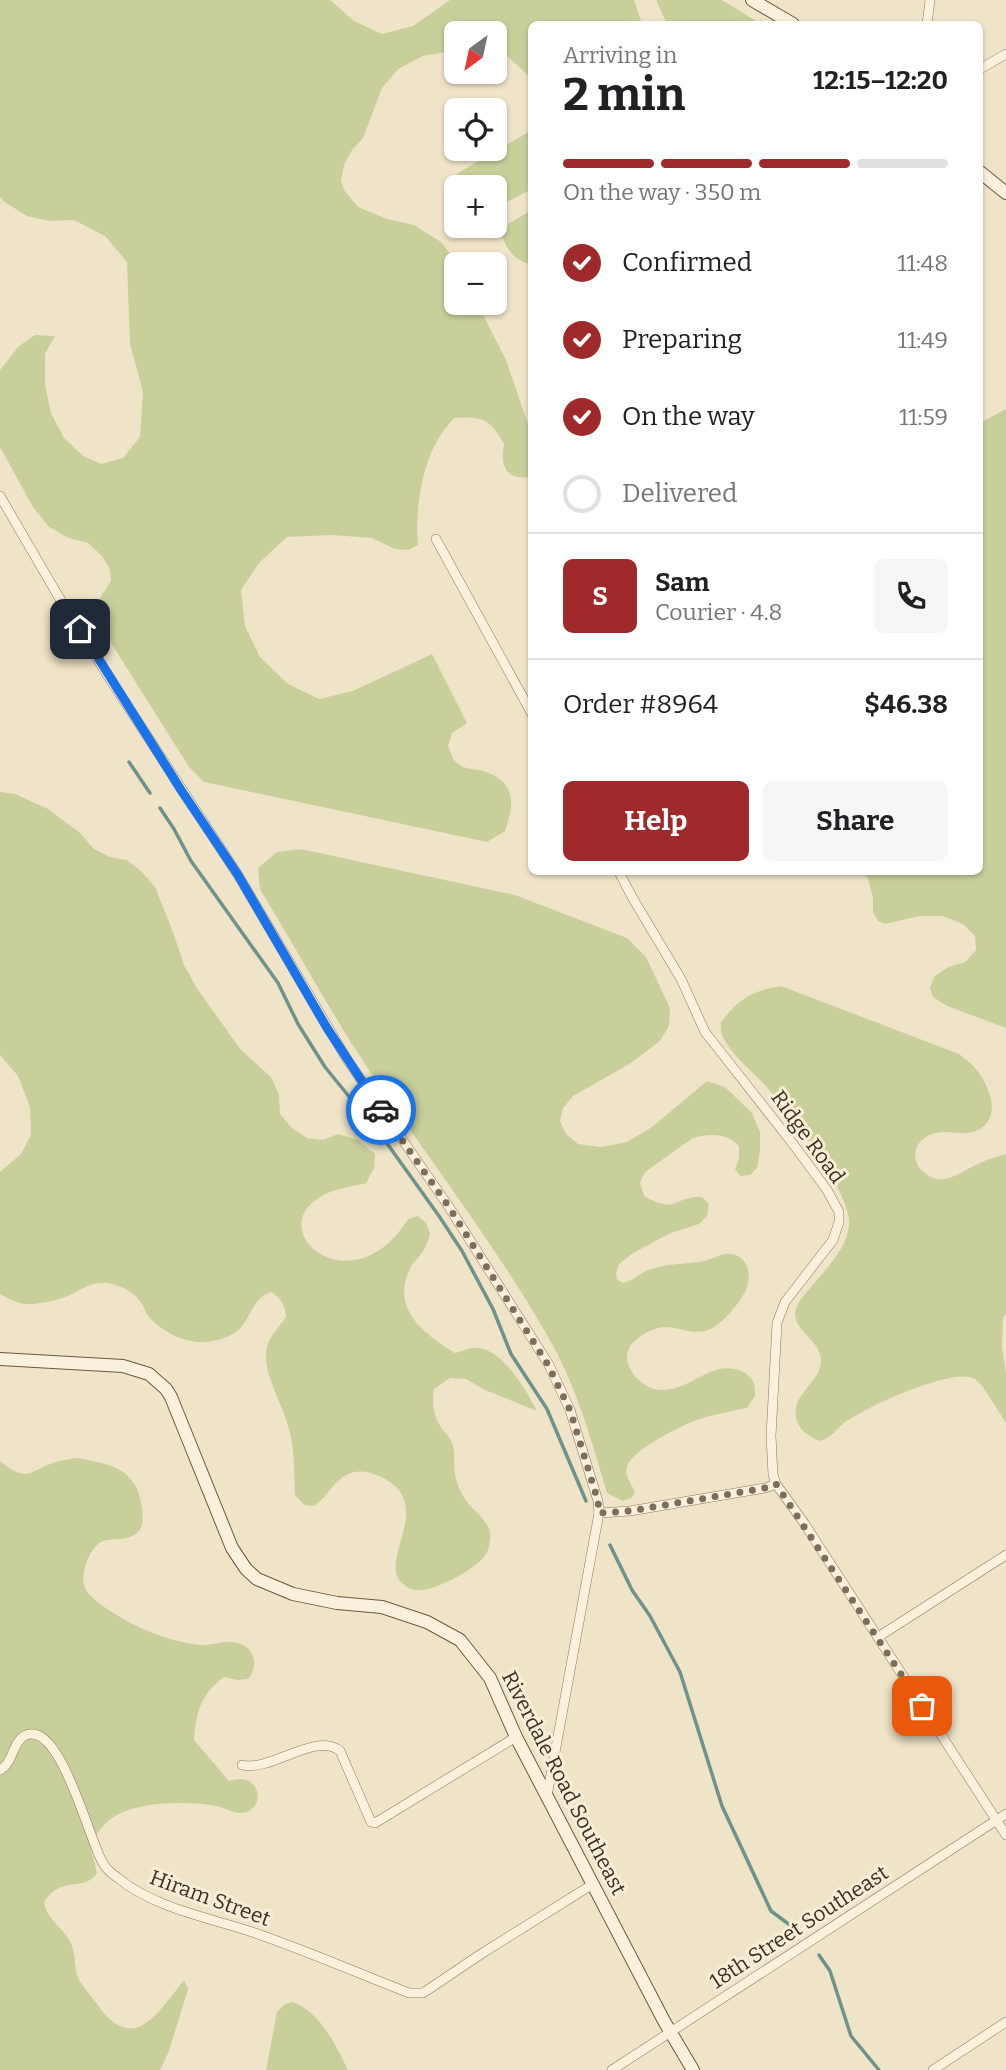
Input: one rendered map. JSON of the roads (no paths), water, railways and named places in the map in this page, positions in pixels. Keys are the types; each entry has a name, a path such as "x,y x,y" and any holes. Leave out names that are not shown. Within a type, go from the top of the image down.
{"street":[{"path":"752,0 788,21"},
{"path":"927,21 930,0"},
{"path":"983,67 1006,54"},
{"path":"983,174 1006,193"},
{"path":"0,496 57,594 263,916 348,1061 449,1207 548,1365 570,1410 598,1501 599,1513 547,1796"},
{"path":"436,539 528,707"},
{"name":"Ridge Road","path":"621,875 681,979 710,1039 793,1144 827,1190 839,1212 833,1240 785,1302 777,1323 771,1436 772,1470 776,1484"},
{"name":"Riverdale Road Southeast","path":"0,1359 123,1366 138,1369 158,1380 171,1397 232,1548 246,1569 257,1579 293,1594 337,1603 382,1607 427,1622 460,1640 490,1678 516,1737 670,2032 693,2070"},
{"path":"599,1513 630,1511 776,1484 1006,1835"},
{"path":"878,1637 1006,1555"},
{"name":"Hiram Street","path":"0,1770 10,1761 24,1736 30,1734 42,1737 57,1754 68,1776 102,1863 121,1882 163,1903 255,1933 409,1993 423,1993 593,1884"},
{"path":"243,1765 263,1764 322,1745 336,1747 371,1822 375,1823 516,1737"},
{"name":"18th Street Southeast","path":"612,2070 1006,1814"},
{"path":"933,2070 1006,2022"}],"waterway":[{"path":"129,762 150,793"},
{"path":"160,808 191,861 278,983 298,1024 325,1067 386,1142 462,1251 493,1309 511,1354 547,1409 586,1501"},
{"path":"610,1545 632,1590 650,1616 680,1672 722,1806 771,1911 802,1934"},
{"path":"819,1955 830,1971 851,2036 879,2070"}]}
